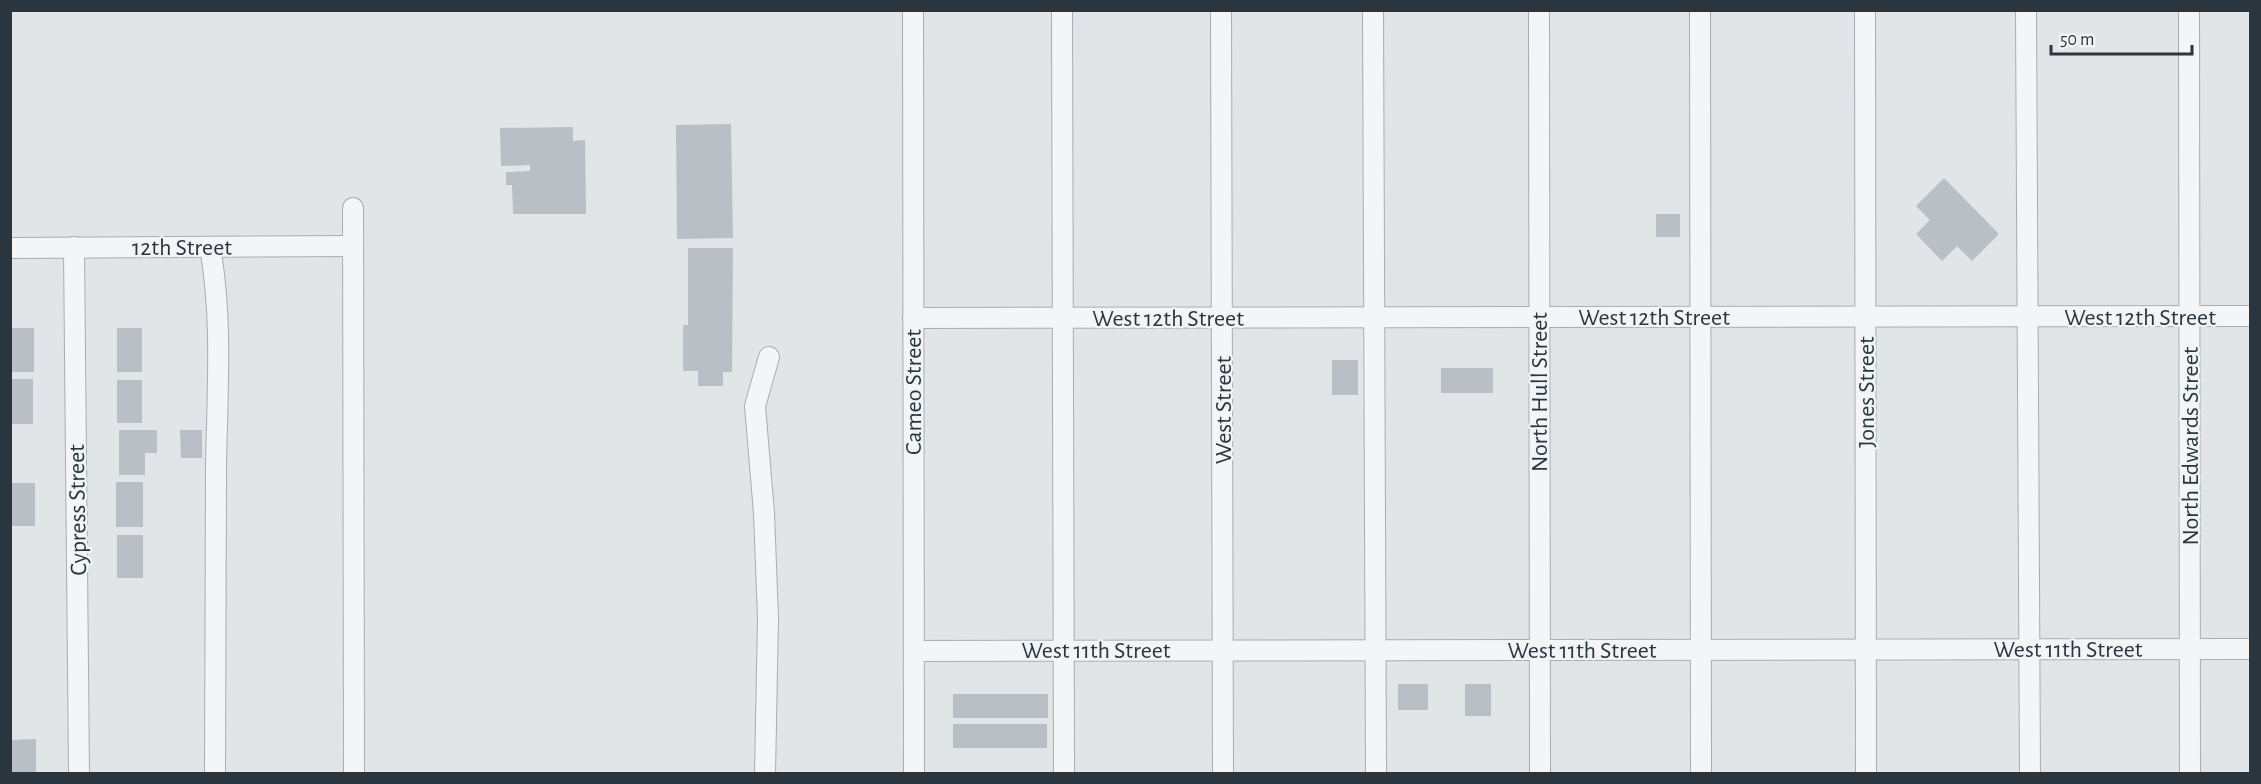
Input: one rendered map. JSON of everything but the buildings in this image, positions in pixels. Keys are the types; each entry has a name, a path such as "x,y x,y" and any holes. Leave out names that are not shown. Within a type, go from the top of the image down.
{"street":[{"name":"Cameo Street","path":"913,10 914,774"},
{"path":"1062,10 1064,774"},
{"name":"West Street","path":"1221,10 1224,774"},
{"path":"1373,10 1376,774"},
{"name":"North Hull Street","path":"1539,10 1540,774"},
{"path":"1700,10 1701,774"},
{"name":"Jones Street","path":"1865,10 1866,774"},
{"path":"2026,10 2030,774"},
{"name":"North Edwards Street","path":"2189,10 2190,774"},
{"path":"353,208 354,774"},
{"name":"12th Street","path":"10,248 353,246"},
{"name":"Cypress Street","path":"74,247 79,774"},
{"path":"210,247 214,267 219,343 215,774"},
{"name":"West 12th Street","path":"913,318 2250,316"},
{"path":"765,774 768,618 764,513 755,406 769,357"},
{"name":"West 11th Street","path":"914,651 2250,649"}]}
